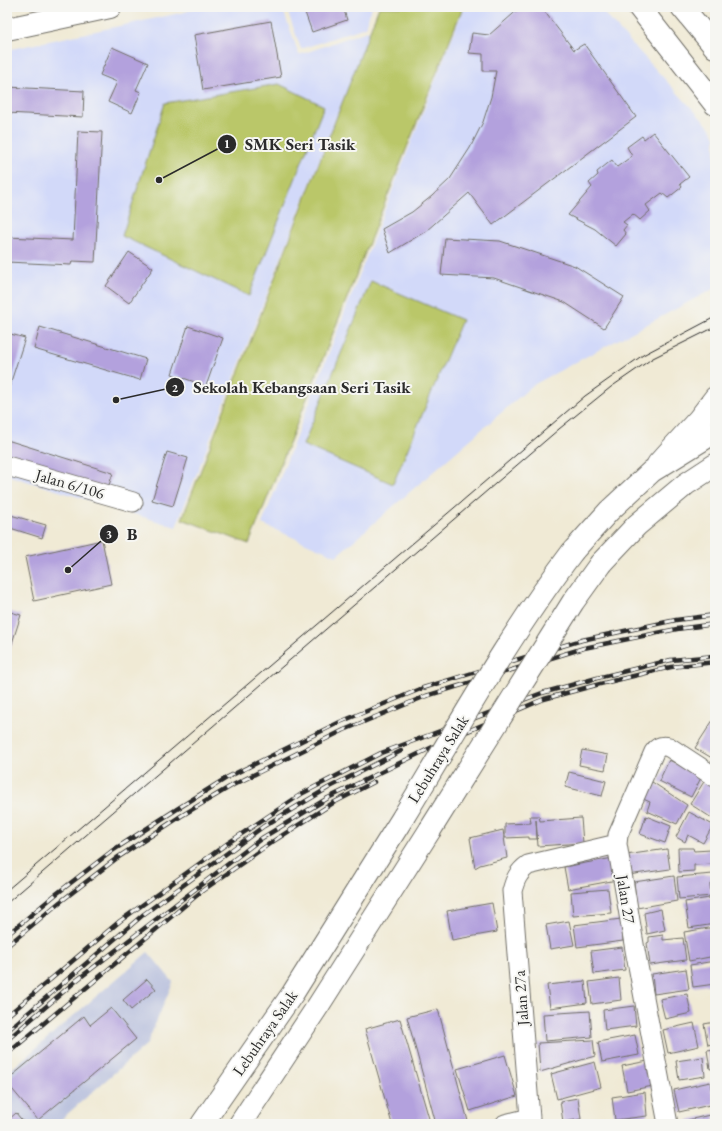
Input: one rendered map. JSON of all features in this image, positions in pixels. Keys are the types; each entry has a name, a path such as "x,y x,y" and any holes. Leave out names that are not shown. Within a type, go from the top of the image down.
{"main road":[{"path":"7,29 110,7"},
{"path":"639,7 715,104"},
{"path":"682,7 715,47"},
{"path":"652,471 699,419 715,398"},
{"name":"Lebuhraya Salak","path":"202,1124 293,993 548,584 573,551 609,511 652,471 715,432"},
{"name":"Lebuhraya Salak","path":"240,1124 318,1006 430,830 572,602 601,563 637,525 686,484 715,465"}],"street":[{"name":"Jalan 6/106","path":"7,466 133,502"},
{"name":"Jalan 27","path":"668,1124 635,950 617,844 618,835 657,747 664,745 669,747 715,777"},
{"name":"Jalan 27a","path":"533,1121 512,891 520,871 528,865 617,844"},
{"path":"505,1124 533,1121"}],"shaded area":[{"path":"198,7 282,7 299,55 370,30 176,527 7,475 7,50 185,12"},
{"path":"286,7 372,7 365,27 301,49"},
{"path":"464,7 598,7 711,129 715,137 715,288 533,385 336,556 262,524"},
{"path":"148,952 173,982 147,1044 56,1124 7,1124 7,1073"}],"green space":[{"path":"379,7 463,7 249,544 182,519"},
{"path":"279,84 324,106 249,296 122,236 165,103"},
{"path":"371,281 462,320 393,484 303,445"}],"building":[{"path":"303,7 343,7 347,20 312,32"},
{"path":"521,7 541,7 574,50 584,44 636,117 493,225 469,193 426,231 390,253 382,229 412,212 450,179 470,148 483,122 491,97 496,71 483,71 483,54 469,53 472,33 489,35"},
{"path":"271,21 281,77 203,90 194,35"},
{"path":"112,47 148,63 136,90 141,92 132,113 108,102 117,82 100,75"},
{"path":"7,87 84,91 83,117 7,113"},
{"path":"78,131 102,132 95,262 72,261 71,265 7,262 7,237 73,240"},
{"path":"653,132 689,177 680,184 682,187 668,198 662,193 646,205 650,211 640,220 633,214 623,222 627,225 623,230 626,234 616,246 595,229 568,215 592,187 589,183 598,175 597,172 612,160 617,167 632,156 627,147 642,136 644,139"},
{"path":"445,238 500,241 575,266 624,297 604,328 564,302 494,278 441,275"},
{"path":"129,252 153,268 129,303 106,286"},
{"path":"188,326 223,338 206,386 172,374"},
{"path":"40,327 146,359 140,380 34,349"},
{"path":"7,333 25,338 7,394"},
{"path":"7,440 113,473 106,494 7,464"},
{"path":"167,452 188,458 173,506 152,500"},
{"path":"7,514 46,525 42,538 7,527"},
{"path":"102,540 111,584 34,601 25,557"},
{"path":"7,611 21,615 7,659"},
{"path":"715,717 715,754 712,758 695,748"},
{"path":"582,750 608,755 605,770 579,765"},
{"path":"669,760 702,776 691,797 659,781"},
{"path":"569,772 606,781 602,796 565,787"},
{"path":"649,780 687,805 677,824 647,811 650,802 641,798"},
{"path":"705,780 715,786 715,820 690,804"},
{"path":"689,812 713,825 703,843 688,835 685,842 676,837"},
{"path":"530,816 539,816 540,821 581,818 583,843 538,846 536,820 537,839 529,839 529,837 505,838 505,824 531,823"},
{"path":"646,816 671,826 665,843 640,834"},
{"path":"503,830 507,858 480,865 475,868 470,838"},
{"path":"678,848 693,848 694,851 711,850 713,864 694,865 694,871 679,872"},
{"path":"667,849 670,869 628,875 626,855"},
{"path":"613,858 617,880 568,889 564,867"},
{"path":"713,874 714,883 710,884 711,896 679,899 677,877"},
{"path":"674,876 677,901 637,908 634,882"},
{"path":"608,889 611,913 573,916 571,892"},
{"path":"715,897 715,924 689,928 685,902"},
{"path":"492,903 497,932 452,940 447,911"},
{"path":"661,909 665,930 647,934 644,913"},
{"path":"621,919 623,941 577,947 574,925"},
{"path":"569,921 574,945 550,949 546,925"},
{"path":"715,927 715,956 689,961 684,932"},
{"path":"663,935 663,940 683,938 686,960 650,965 647,943 649,942 649,937"},
{"path":"622,947 625,970 594,974 591,951"},
{"path":"715,961 715,984 693,987 690,965"},
{"path":"686,969 689,989 654,994 652,974"},
{"path":"619,978 621,1000 592,1004 589,982"},
{"path":"147,979 156,989 131,1010 123,1000"},
{"path":"585,981 587,1003 550,1008 547,985"},
{"path":"687,994 691,1013 665,1019 660,999"},
{"path":"634,1006 636,1026 605,1030 603,1010"},
{"path":"111,1008 136,1039 38,1120 7,1083 7,1080 84,1016 90,1025"},
{"path":"438,1009 468,1121 458,1124 436,1124 407,1017"},
{"path":"590,1011 592,1037 545,1041 543,1014"},
{"path":"400,1019 430,1122 424,1124 392,1124 365,1029"},
{"path":"715,1022 715,1043 708,1045 704,1024"},
{"path":"694,1023 699,1046 668,1053 663,1030"},
{"path":"635,1035 639,1055 602,1062 598,1042"},
{"path":"593,1040 595,1056 540,1072 538,1043"},
{"path":"715,1049 715,1068 710,1069 707,1050"},
{"path":"505,1055 517,1096 470,1111 457,1069"},
{"path":"703,1057 705,1076 679,1080 676,1061"},
{"path":"648,1061 653,1086 627,1091 622,1066"},
{"path":"595,1062 601,1087 557,1099 551,1074"},
{"path":"710,1082 714,1104 679,1112 674,1090"},
{"path":"645,1092 647,1116 615,1120 612,1097"},
{"path":"578,1098 581,1119 563,1122 560,1101"},
{"path":"16,1113 25,1124 7,1124 7,1121"},
{"path":"714,1114 715,1124 689,1124 688,1120"},
{"path":"656,1121 656,1124 643,1124 643,1123"}],"tram line":[{"path":"7,890 585,396 643,355 715,317"},
{"path":"7,903 559,429 611,387 653,358 715,327"}],"railway":[{"path":"7,935 55,895 112,851 177,809 228,777 340,722 423,688 582,640 676,620 715,615"},
{"path":"7,946 60,902 117,858 181,816 233,785 344,730 426,696 584,648 677,629 715,624"},
{"path":"7,1016 120,921 228,843 303,793 381,753 542,693 671,660 715,656"},
{"path":"7,1040 77,980 262,838 328,798 449,739 544,699 671,667 715,662"},
{"path":"7,1031 144,914 264,826 328,788 401,751"},
{"path":"7,1054 202,891 272,842 333,803 374,782"}],"place":[{"name":"SMK Seri Tasik","path":"159,180"},
{"name":"Sekolah Kebangsaan Seri Tasik","path":"116,400"},
{"name":"B","path":"68,570"}]}
